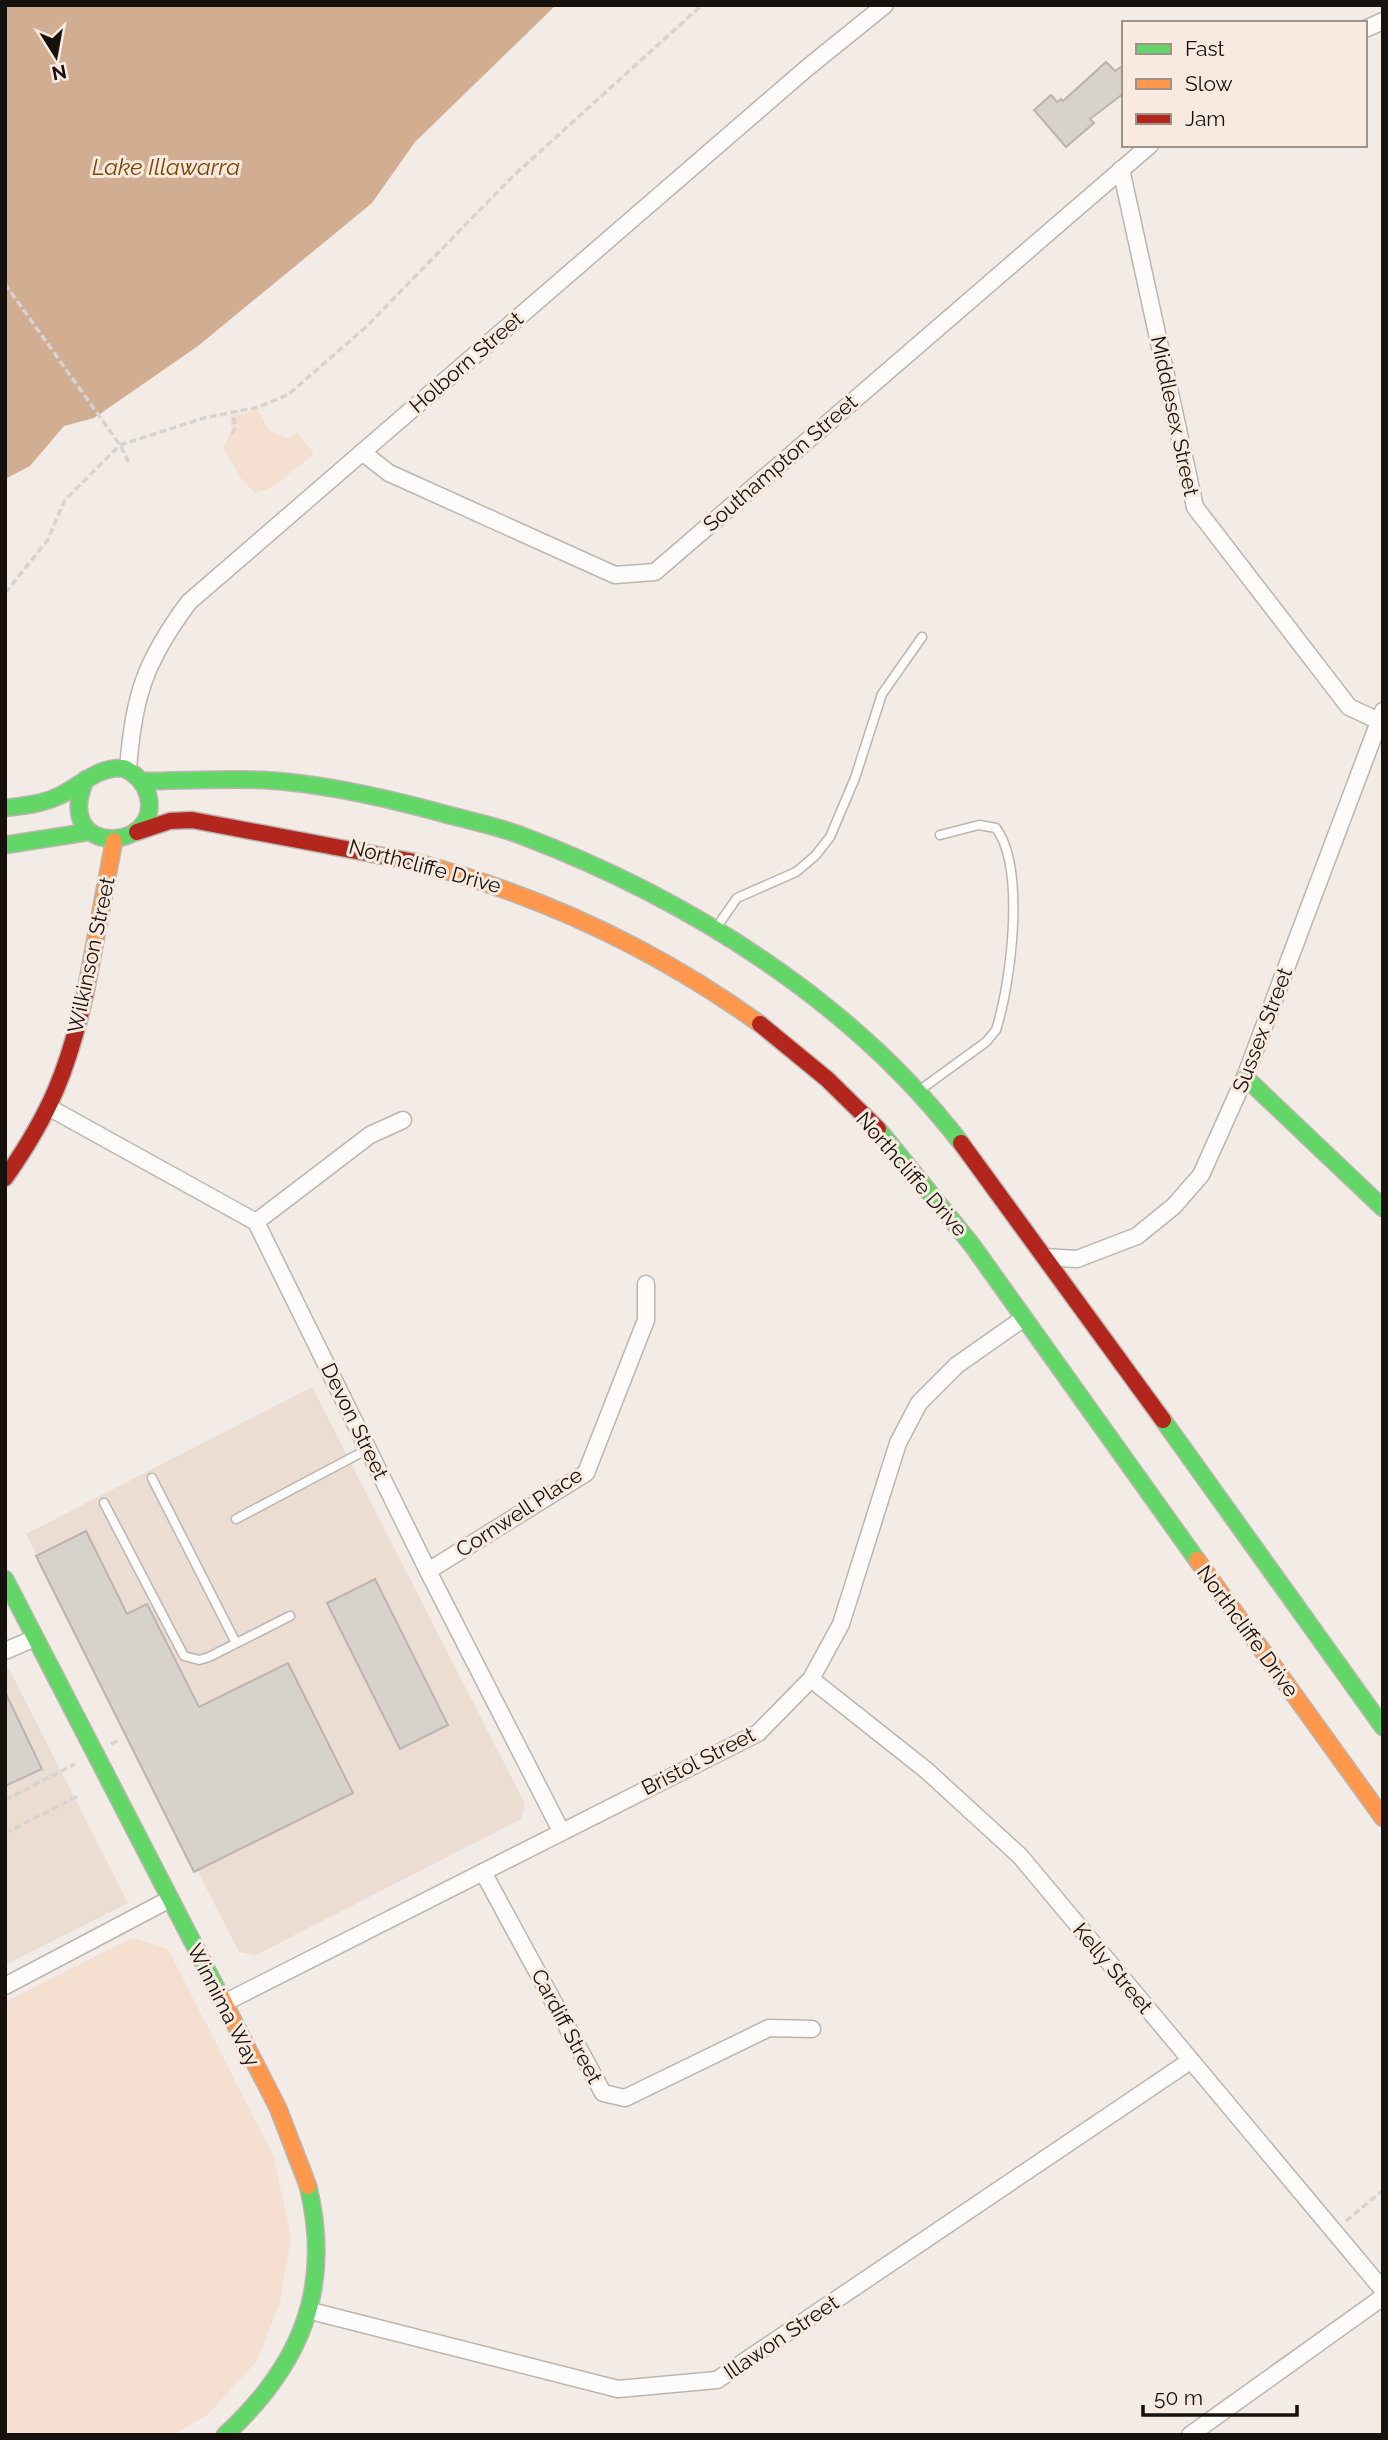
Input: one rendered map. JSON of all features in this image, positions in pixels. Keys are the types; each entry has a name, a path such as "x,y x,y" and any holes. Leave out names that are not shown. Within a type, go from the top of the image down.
{"main road":[{"path":"5,808 34,805 62,795 86,779 101,769 128,770 141,781 148,793 150,807 146,821 137,832 114,841 100,839 88,832 81,823 76,800 86,779"},
{"path":"141,781 263,780 377,796 449,813 518,834 627,879 715,930 826,1006 918,1091 990,1180 1383,1727"},
{"name":"Northcliffe Drive","path":"137,832 170,821 192,820 352,845 505,887 607,930 704,985 801,1056 886,1136 966,1236 1383,1818"},
{"path":"5,845 88,832"},
{"name":"Wilkinson Street","path":"5,1178 50,1108 82,1015 114,841"},
{"path":"1245,1077 1383,1208"},
{"name":"Winnima Way","path":"5,1579 224,2003 288,2133 307,2178 318,2245 317,2279 311,2311 292,2357 273,2385 225,2435"}],"street":[{"name":"Holborn Street","path":"128,770 132,720 145,670 189,602 796,77 885,5"},
{"path":"1367,28 1383,20"},
{"name":"Southampton Street","path":"362,452 389,473 615,575 655,572 1148,147"},
{"name":"Middlesex Street","path":"1121,169 1195,507 1349,707 1381,716"},
{"name":"Sussex Street","path":"1045,1257 1077,1259 1137,1236 1174,1206 1201,1175 1245,1077 1381,716"},
{"path":"50,1108 256,1222 370,1135 403,1120"},
{"name":"Devon Street","path":"256,1222 428,1571 561,1831"},
{"name":"Cornwell Place","path":"428,1571 586,1474 646,1320 646,1284"},
{"name":"Bristol Street","path":"224,2003 758,1733 810,1679 841,1624 898,1443 913,1412 933,1385 1024,1318"},
{"path":"5,1651 35,1638"},
{"name":"Kelly Street","path":"810,1679 926,1770 1020,1856 1383,2290"},
{"name":"Cardiff Street","path":"483,1872 603,2093 625,2098 769,2028 812,2029"},
{"path":"5,1986 170,1899"},
{"name":"Illawon Street","path":"311,2311 618,2389 717,2380 1190,2061"},
{"path":"1189,2435 1383,2297"}],"lane":[{"path":"715,930 737,898 796,872 815,856 830,836 855,778 882,694 922,637"},
{"path":"918,1091 986,1042 996,1030 1015,924 1009,867 1002,836 996,828 979,825 940,835"},
{"path":"236,1519 368,1449"},
{"path":"152,1478 236,1643"},
{"path":"104,1503 184,1656 199,1660 290,1616"}],"path":[{"path":"5,593 47,541 65,500 120,445 173,426 274,402 318,371 512,177 702,5"},
{"path":"5,284 120,445 129,463"},
{"path":"232,434 235,429 233,412"},
{"path":"5,1800 83,1760"},
{"path":"5,1833 78,1796"},
{"path":"1334,2232 1383,2190"}],"shaded area":[{"path":"258,410 269,430 286,438 298,433 314,454 273,487 255,493 240,477 223,448 232,429 230,416"},
{"path":"312,1387 525,1804 521,1819 256,1955 239,1952 26,1534"},
{"path":"9,1669 128,1903 5,1965 5,1671"},
{"path":"132,1938 168,1949 274,2157 291,2238 280,2302 257,2361 208,2414 174,2435 5,2435 5,2002"}],"water":[{"name":"Lake Illawarra","path":"5,5 556,5 415,142 372,203 198,346 94,418 64,426 30,466 5,479"}],"building":[{"path":"1106,62 1115,71 1122,66 1122,95 1090,119 1094,123 1066,147 1034,110 1051,95 1057,102 1061,99 1063,101"},
{"path":"86,1531 127,1614 147,1604 199,1707 288,1663 353,1793 194,1872 36,1556"},
{"path":"375,1579 448,1725 400,1749 327,1603"},
{"path":"5,1692 42,1769 5,1786"}],"traffic: fast":[{"path":"5,808 53,799 67,792 82,782 89,778 97,774 123,768 139,778 148,795 148,814 140,828 125,836 109,838 94,834 83,823 79,805 86,779"},
{"path":"141,781 263,780 349,791 499,828 582,860 704,923 762,959 818,1000 870,1044 918,1092 961,1143"},
{"path":"5,845 88,832"},
{"path":"1245,1077 1383,1208"},
{"path":"878,1129 972,1245 1197,1560"},
{"path":"1163,1420 1383,1727"},
{"path":"5,1579 220,1995"},
{"path":"225,2435 274,2381 304,2322 313,2291 316,2258 315,2223 308,2186"}],"traffic: slow":[{"path":"86,990 114,841"},
{"path":"415,862 507,891 595,927 679,971 760,1024"},
{"path":"1197,1560 1383,1818"},
{"path":"220,1995 278,2108 308,2186"}],"traffic: jam":[{"path":"137,832 170,821 192,820 415,862"},
{"path":"5,1178 35,1132 56,1088 73,1043 86,990"},
{"path":"760,1024 827,1079 878,1129"},
{"path":"961,1143 1163,1420"}]}
